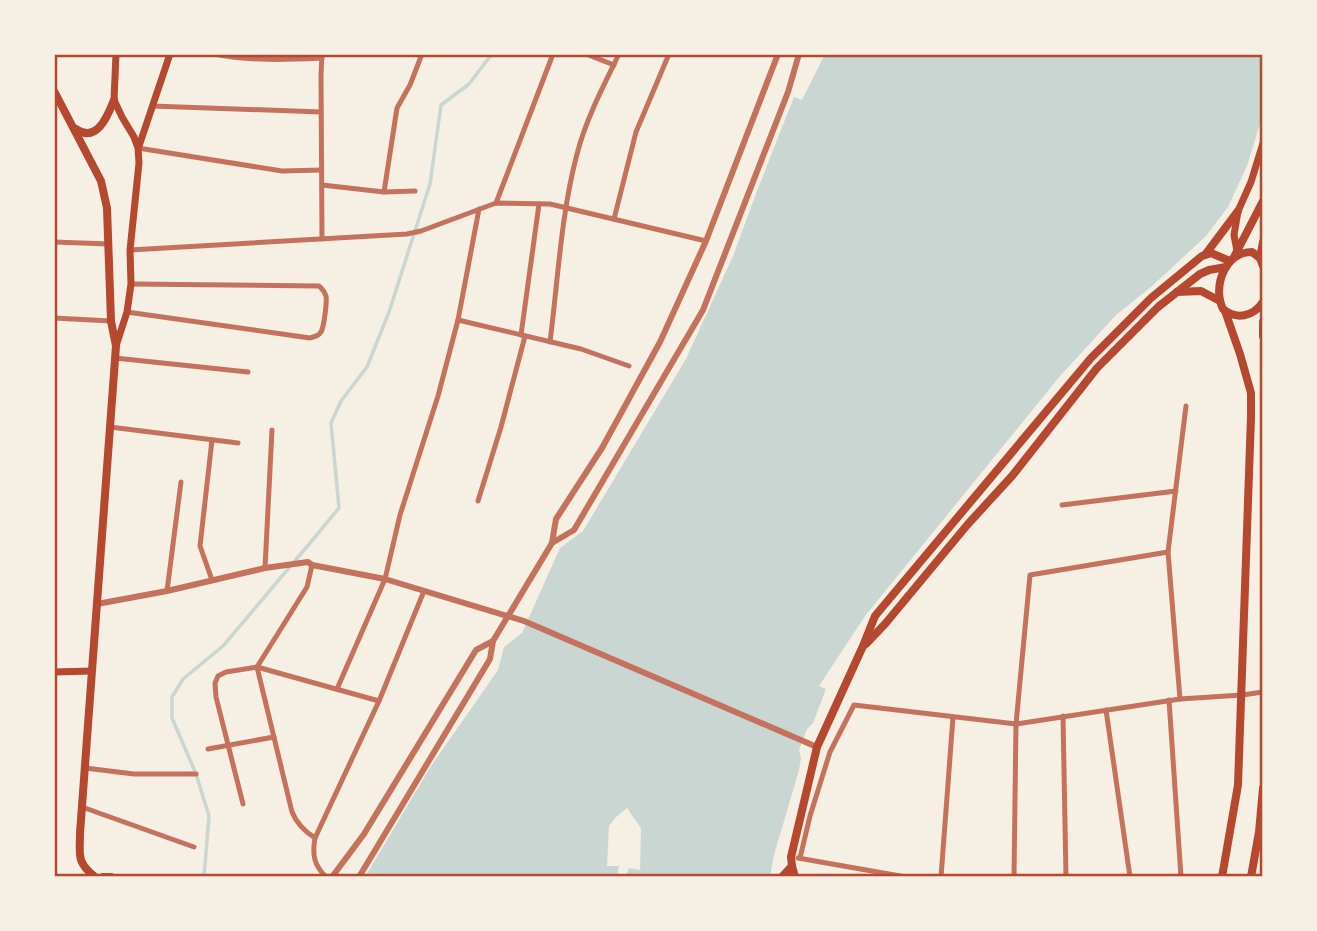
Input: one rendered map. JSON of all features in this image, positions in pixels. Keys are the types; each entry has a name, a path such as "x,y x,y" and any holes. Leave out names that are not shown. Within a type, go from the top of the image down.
{"main road":[{"path":"73,127 80,132 87,132 100,128 105,122 114,100 116,54"},
{"path":"138,148 170,54"},
{"path":"54,90 101,181 107,208 111,321 116,346"},
{"path":"95,877 84,868 80,859 80,833 116,346 127,312 131,284 130,250 139,163 134,137 114,100"},
{"path":"1205,256 1238,211 1251,182 1263,143"},
{"path":"1222,877 1238,785 1251,393 1240,354 1221,306 1220,283 1263,201"},
{"path":"1232,259 1238,211"},
{"path":"1262,262 1263,242"},
{"path":"863,646 886,624 968,524 1012,476 1097,368 1158,307 1200,274 1247,252 1255,253 1262,262"},
{"path":"795,877 796,837 817,747 874,616 1091,358 1151,298 1211,253 1232,259"},
{"path":"1177,292 1202,291 1220,301"},
{"path":"1225,311 1234,315 1245,315 1256,311 1263,302"},
{"path":"1263,323 1263,335"},
{"path":"54,672 92,671"},
{"path":"1251,877 1261,832 1263,788"},
{"path":"782,877 794,860"},
{"path":"103,877 111,877"}],"street":[{"path":"214,54 273,60 322,56 322,239"},
{"path":"384,192 397,108 410,85 422,54"},
{"path":"496,203 553,54"},
{"path":"586,54 614,65"},
{"path":"550,342 567,208 577,154 590,114 619,54"},
{"path":"614,219 636,132 669,54"},
{"path":"359,877 490,659 492,641 552,542 556,519 602,448 660,342 706,241 778,54"},
{"path":"552,542 574,530 703,310 788,92 799,54"},
{"path":"152,106 321,112"},
{"path":"138,148 282,171 321,170"},
{"path":"321,185 384,192 415,191"},
{"path":"130,250 407,234 421,232 496,203 550,204 706,241"},
{"path":"478,501 501,427 524,335 539,204"},
{"path":"337,689 384,579 400,515 439,396 458,320 480,209"},
{"path":"54,242 109,244"},
{"path":"127,312 310,338 321,331 326,302 326,294 319,286 131,284"},
{"path":"54,318 111,321"},
{"path":"458,320 581,349 629,366"},
{"path":"115,358 248,372"},
{"path":"1180,699 1168,552 1186,406"},
{"path":"110,427 238,443"},
{"path":"265,568 272,430"},
{"path":"212,440 200,545 212,580"},
{"path":"167,591 181,482"},
{"path":"1062,505 1176,491"},
{"path":"1014,877 1016,724 1030,575 1168,552"},
{"path":"310,563 307,587 257,667 292,812 296,821 315,838"},
{"path":"97,604 265,568 310,563 384,579 524,621 817,747"},
{"path":"326,877 319,870 313,856 315,838 379,701 424,591"},
{"path":"332,877 364,834 476,650 492,641"},
{"path":"243,804 216,697 215,682 218,676 257,667 379,701"},
{"path":"906,877 794,860 831,752 854,705 1016,724 1169,700 1263,692"},
{"path":"1169,700 1181,877"},
{"path":"1106,710 1130,877"},
{"path":"1063,716 1066,877"},
{"path":"941,877 953,717"},
{"path":"208,749 274,737"},
{"path":"85,768 134,774 196,774"},
{"path":"82,807 194,847"}],"shaded area":[{"path":"825,54 1263,54 1263,114 1247,166 1228,207 1206,236 1116,315 1060,376 865,616 819,686 826,689 799,750 799,770 770,877 626,877 629,868 640,870 641,828 627,808 609,826 607,866 619,866 617,877 365,877 431,766 498,670 504,647 522,633 560,548 583,531 686,359 733,256 794,97 802,100"}],"waterway":[{"path":"204,877 209,816 196,774 172,718 172,697 183,679 223,646 339,508 331,423 341,401 367,367 389,312 430,184 441,105 469,84 492,54"}]}
